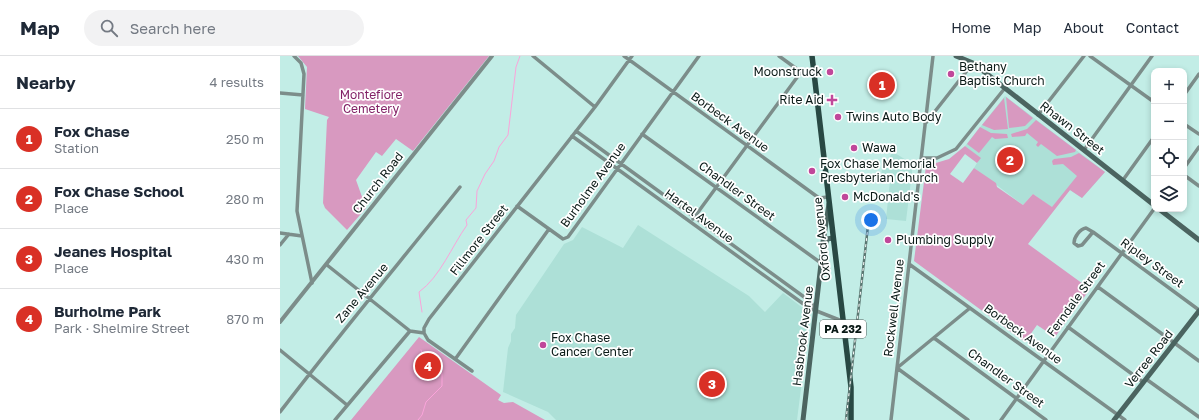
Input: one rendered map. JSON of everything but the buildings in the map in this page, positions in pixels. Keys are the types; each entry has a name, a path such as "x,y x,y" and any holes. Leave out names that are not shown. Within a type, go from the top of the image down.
{"main road":[{"name":"Oxford Avenue","path":"812,56 842,321 851,387 851,420"},
{"name":"Rhawn Street","path":"956,56 973,63 1151,203"},
{"name":"Hasbrook Avenue","path":"803,420 822,243 829,203"},
{"path":"1163,212 1199,240"},
{"name":"Hasbrook Avenue","path":"822,254 827,239 833,238"},
{"name":"Verree Road","path":"1114,420 1199,310"}],"street":[{"path":"294,56 301,63 304,74 297,210 312,283"},
{"name":"Church Road","path":"280,322 492,56"},
{"path":"533,56 595,107"},
{"name":"Borbeck Avenue","path":"624,56 672,93 819,198 828,197"},
{"name":"Fillmore Street","path":"424,334 424,328 429,319 595,107 632,56"},
{"name":"Burholme Avenue","path":"456,358 549,229 563,239 568,237 699,56"},
{"path":"779,56 801,72 814,70"},
{"name":"Rockwell Avenue","path":"891,420 933,56"},
{"path":"1038,114 1084,56"},
{"path":"1090,56 1151,100"},
{"path":"1084,150 1152,56"},
{"path":"925,124 973,63"},
{"path":"692,222 801,72"},
{"path":"1187,91 1199,74"},
{"path":"921,158 937,158 956,149 1005,88"},
{"path":"280,93 303,95"},
{"path":"1187,126 1199,134"},
{"name":"Hartel Avenue","path":"576,131 811,302 815,309"},
{"name":"Chandler Street","path":"642,134 821,263"},
{"name":"Hartel Avenue","path":"572,136 809,308 815,309 842,321"},
{"path":"1123,180 1152,140"},
{"path":"1187,164 1199,147"},
{"path":"1185,176 1199,186"},
{"name":"Zane Avenue","path":"280,412 460,187"},
{"path":"517,206 549,229"},
{"name":"Ferndale Street","path":"1001,420 1152,212"},
{"path":"1083,228 1086,228 1092,232 1082,245 1078,246 1074,243 1074,239 1083,228"},
{"name":"Ripley Street","path":"1092,232 1199,310"},
{"path":"280,233 302,236"},
{"path":"280,245 289,234"},
{"path":"327,264 410,331 424,334 428,340 456,358 472,371"},
{"name":"Borbeck Avenue","path":"909,264 1125,420"},
{"path":"1098,287 1199,361"},
{"path":"968,420 959,416 897,368 970,308"},
{"path":"1068,327 1199,417"},
{"path":"335,420 410,331"},
{"name":"Chandler Street","path":"934,338 1046,420"},
{"path":"280,350 347,405"}],"shaded area":[{"path":"1005,96 1105,172 1082,198 1070,190 1054,209 1033,194 1023,205 974,168 980,158 965,146"},
{"path":"893,152 913,164 906,221 886,219 890,181 881,179 882,168"},
{"path":"638,225 749,296 765,312 783,293 807,311 810,318 797,420 556,420 548,412 503,392 508,348 511,341 511,334 515,328 516,315 564,244 573,240 582,227 623,248"}],"green space":[{"name":"Montefiore Cemetery","path":"298,56 489,56 413,151 396,139 382,156 376,152 356,180 366,208 347,230 325,208 323,203 327,120 329,117 305,109 307,67"},
{"path":"1006,97 1033,118 1025,126 1009,128"},
{"path":"1004,98 1008,129 994,130 982,125"},
{"path":"1036,120 1076,150 1075,152 1057,156 1041,144 1038,147 1036,145 1038,142 1027,133 1025,136 1012,137 1011,134 1027,129"},
{"path":"980,127 991,133 1007,134 1008,138 995,139 992,137 979,153 967,144"},
{"path":"965,146 981,158 977,163 965,154 950,174 963,183 974,168 996,183 997,187 1023,205 1033,194 1052,207 1077,176 1063,164 1053,165 1052,161 1054,159 1071,157 1079,153 1105,172 1082,198 1070,190 1028,244 1090,289 1055,337 1037,325 1025,342 914,261 926,166 949,159"},
{"path":"419,337 501,395 498,400 504,403 513,402 545,420 351,420"}],"waterway":[{"path":"422,312 419,292 439,270 467,225 466,220 476,208 477,191 485,174 494,161 499,147 508,135 516,67 520,56"},
{"path":"418,420 422,415 426,402 442,386 442,374 439,368 426,366 421,350"}],"railway":[{"path":"846,420 869,217"}],"place":[{"name":"Moonstruck","path":"830,72"},
{"name":"Bethany Baptist Church","path":"951,74"},
{"name":"Fox Chase","path":"882,85"},
{"name":"Rite Aid","path":"832,100"},
{"name":"Twins Auto Body","path":"838,117"},
{"name":"Wawa","path":"854,148"},
{"name":"Fox Chase School","path":"1010,160"},
{"name":"Fox Chase Memorial Presbyterian Church","path":"812,171"},
{"name":"McDonald's","path":"845,197"},
{"name":"Plumbing Supply","path":"888,240"},
{"name":"Fox Chase Cancer Center","path":"543,345"},
{"name":"Burholme Park","path":"428,366"},
{"name":"Jeanes Hospital","path":"712,384"}]}
